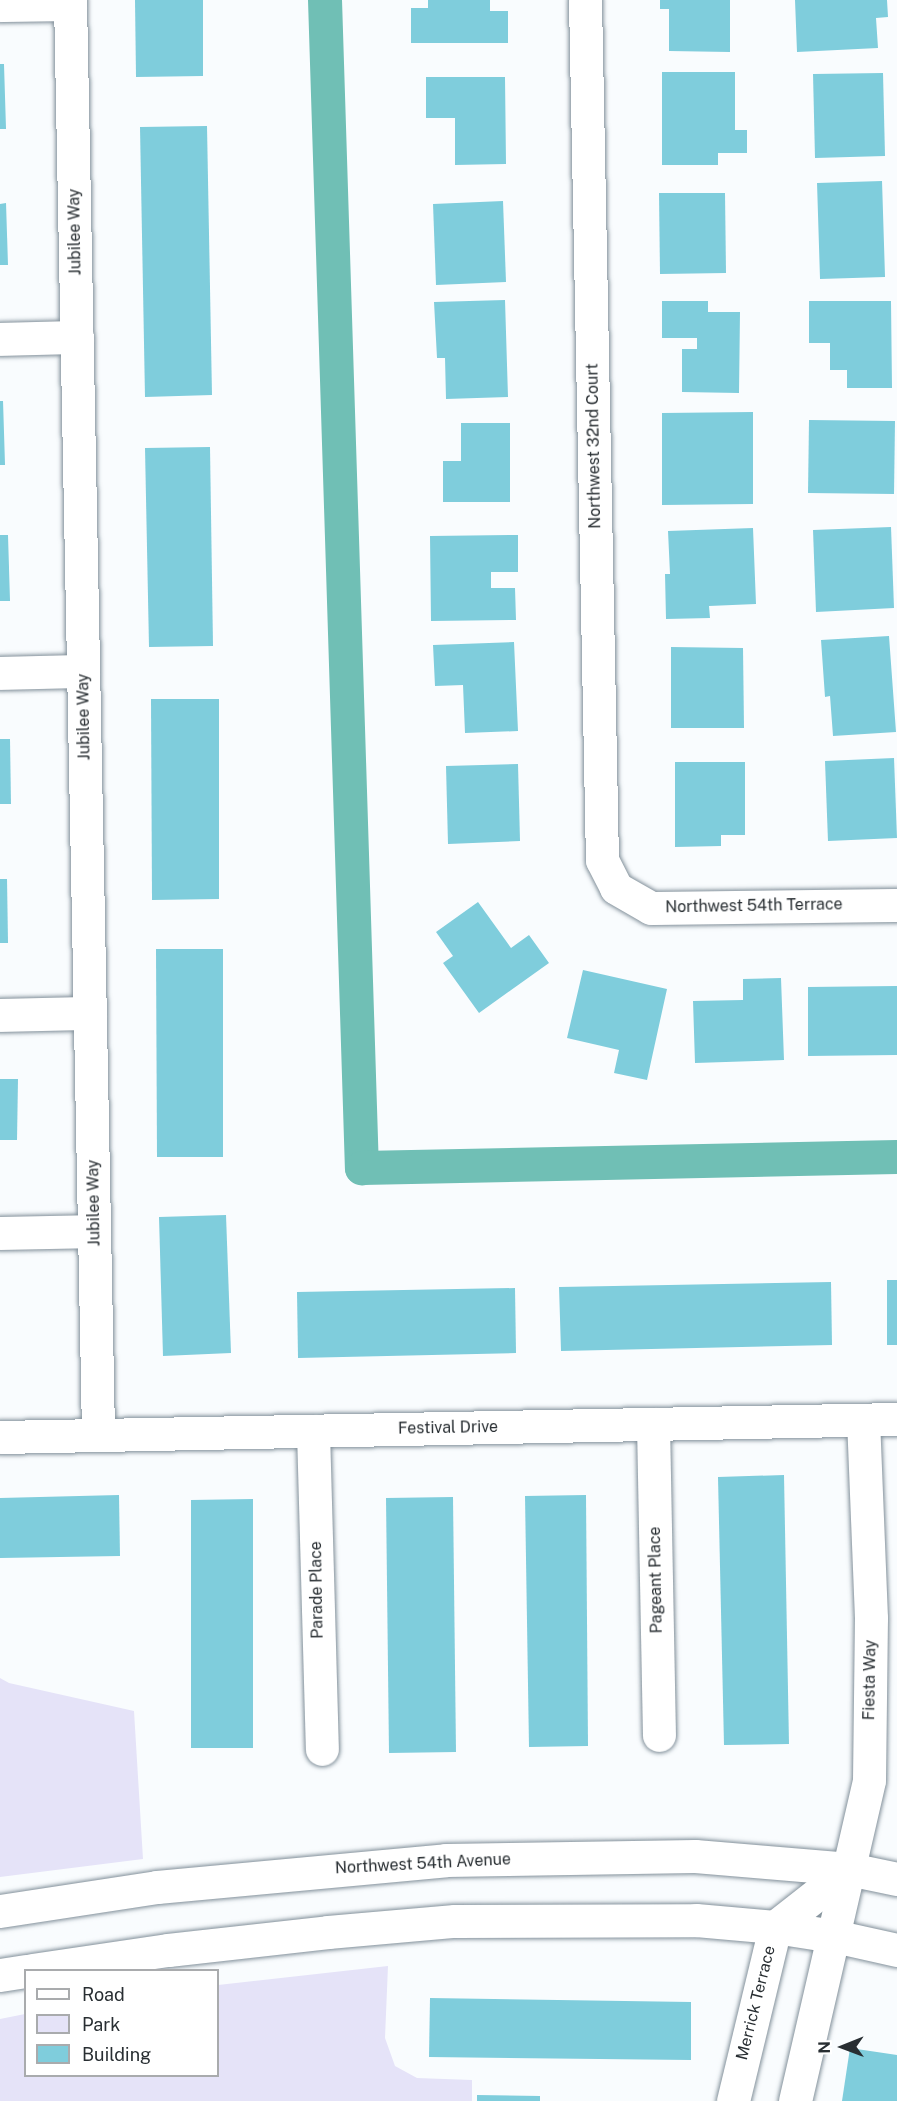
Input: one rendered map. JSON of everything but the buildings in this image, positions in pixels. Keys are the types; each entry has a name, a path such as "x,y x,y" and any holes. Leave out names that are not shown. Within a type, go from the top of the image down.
{"street":[{"name":"Northwest 32nd Court","path":"585,0 602,860 616,888"},
{"path":"0,5 70,2"},
{"name":"Jubilee Way","path":"70,2 98,1435"},
{"path":"0,339 77,337"},
{"path":"0,673 83,671"},
{"name":"Northwest 54th Terrace","path":"616,888 651,908 897,905"},
{"path":"0,1015 90,1013"},
{"path":"0,1233 94,1231"},
{"name":"Festival Drive","path":"0,1437 897,1419"},
{"name":"Fiesta Way","path":"834,1936 869,1780 884,1618 863,1420"},
{"name":"Pageant Place","path":"653,1424 659,1736"},
{"name":"Parade Place","path":"313,1431 322,1749"},
{"name":"Northwest 54th Avenue","path":"0,1911 157,1887 446,1860 695,1856 849,1869 897,1879"},
{"name":"Merrick Terrace","path":"732,2101 775,1927 849,1869"},
{"path":"47,1969 282,1937 455,1921 674,1920 775,1927 834,1936 897,1950"},
{"path":"795,2101 834,1936"},
{"path":"0,1975 24,1971"}],"green space":[{"path":"0,1678 9,1683 134,1711 143,1859 0,1877"},
{"path":"388,1966 385,2038 395,2066 417,2078 472,2080 472,2101 0,2101 0,2019 24,2014 24,2077 219,2077 219,1985"}],"waterway":[{"path":"325,0 362,1168 897,1157"}]}
